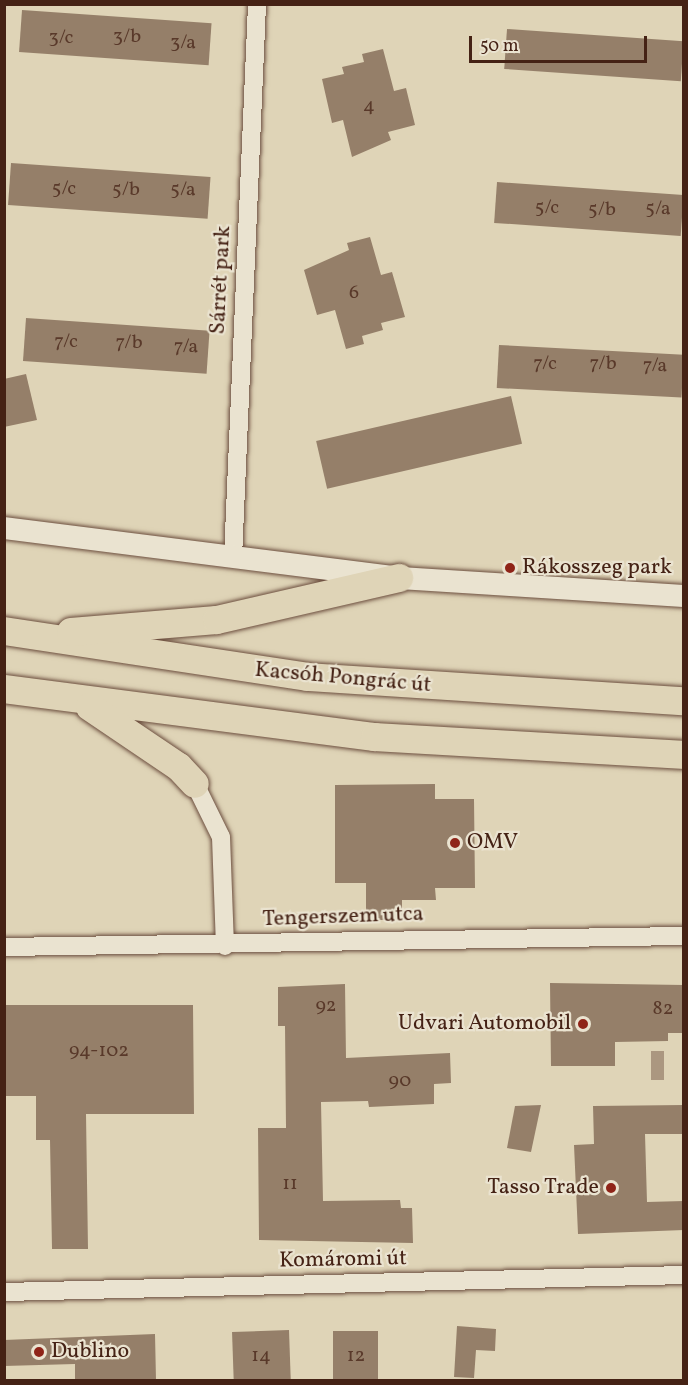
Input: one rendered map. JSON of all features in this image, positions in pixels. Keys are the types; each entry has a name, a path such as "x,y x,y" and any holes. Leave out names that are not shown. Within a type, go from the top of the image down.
{"main road":[{"path":"15,633 217,620 399,578"},
{"name":"Kacsóh Pongrác út","path":"15,633 308,677 684,701"},
{"path":"4,689 81,701 375,737 684,755"},
{"path":"81,701 133,732 195,784"}],"street":[{"name":"Sárrét park","path":"233,557 257,4"},
{"path":"4,528 399,578 684,596"},
{"path":"195,784 220,837 225,946"},
{"name":"Tengerszem utca","path":"4,947 225,946 485,935 684,936"},
{"name":"Komáromi út","path":"4,1292 684,1275"}],"shaded area":[{"path":"651,1051 664,1051 664,1080 651,1080"}],"building":[{"path":"22,10 212,23 209,65 19,52"},
{"path":"507,29 684,41 681,81 504,69"},
{"path":"383,49 394,91 406,88 415,125 388,132 391,140 352,157 343,120 332,123 322,79 344,74 342,67 364,62 362,54"},
{"path":"11,163 211,177 208,219 8,205"},
{"path":"497,182 684,195 681,236 494,223"},
{"path":"370,237 381,275 392,272 405,317 381,323 383,330 362,336 364,344 346,349 335,310 317,315 304,270 349,250 347,243"},
{"path":"26,318 210,331 207,374 23,361"},
{"path":"499,345 684,355 681,398 497,388"},
{"path":"26,374 37,420 4,427 4,379"},
{"path":"511,396 522,444 327,489 316,441"},
{"path":"435,784 435,799 474,799 475,888 435,888 436,900 402,900 402,920 366,920 366,883 335,883 335,785"},
{"path":"550,983 684,985 684,1033 668,1033 668,1041 615,1042 615,1066 551,1066"},
{"path":"345,984 346,1058 450,1053 451,1083 434,1084 434,1104 369,1107 368,1101 321,1102 323,1201 400,1200 401,1208 412,1208 413,1243 259,1240 258,1128 286,1128 285,1026 278,1026 278,987"},
{"path":"4,1005 193,1005 194,1114 86,1114 88,1249 52,1249 50,1140 36,1140 36,1096 4,1096"},
{"path":"541,1105 531,1152 507,1148 515,1106"},
{"name":"Tasso Trade","path":"684,1105 684,1134 645,1134 647,1202 684,1201 684,1230 578,1234 574,1145 594,1144 593,1106"},
{"path":"457,1326 496,1329 495,1351 476,1350 474,1378 454,1377"},
{"path":"289,1330 291,1380 234,1380 232,1332"},
{"path":"333,1331 378,1331 378,1380 333,1380"},
{"path":"155,1334 156,1380 75,1380 75,1364 4,1366 4,1340"}],"place":[{"name":"Rákosszeg park","path":"510,568"},
{"name":"OMV","path":"455,843"},
{"name":"Udvari Automobil","path":"583,1024"},
{"name":"Tasso Trade","path":"611,1188"},
{"name":"Dublino","path":"39,1352"}]}
